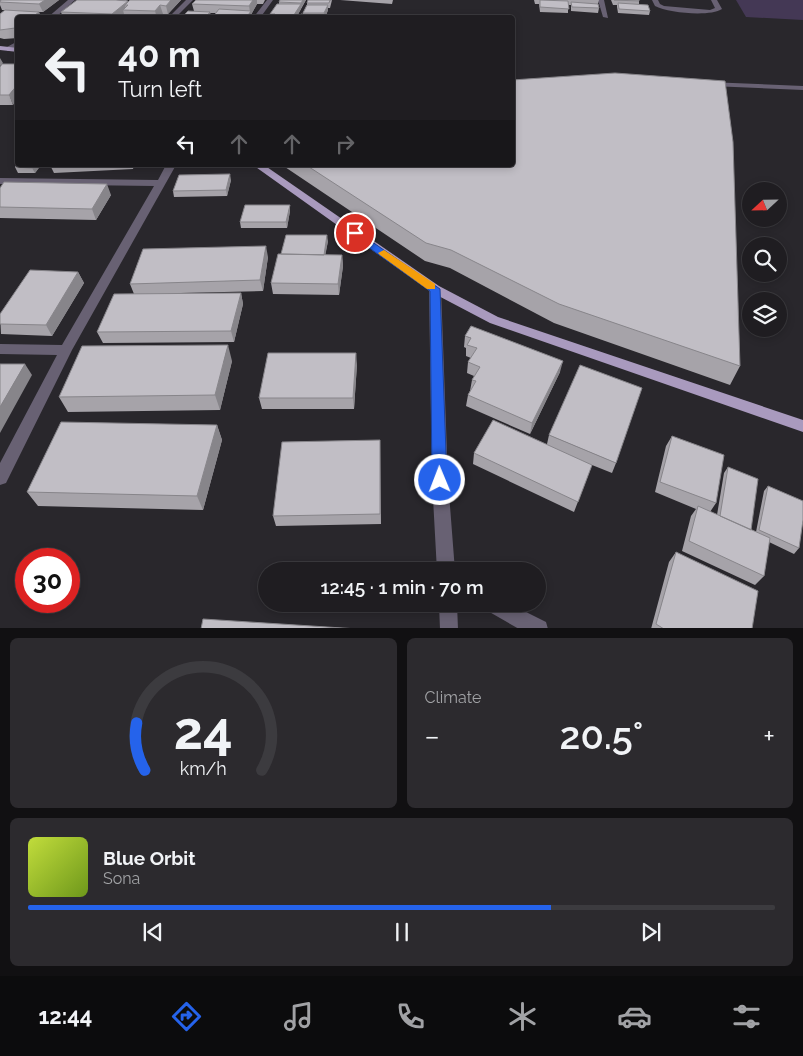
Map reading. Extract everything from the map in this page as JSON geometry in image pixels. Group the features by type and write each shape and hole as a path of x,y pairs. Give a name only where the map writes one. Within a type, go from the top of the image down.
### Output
{"main road":[{"path":"0,48 14,49"},
{"path":"261,167 435,289 494,320 803,426"}],"street":[{"path":"54,15 72,0"},
{"path":"174,15 190,0"},
{"path":"258,15 270,0"},
{"path":"601,0 606,16"},
{"path":"655,0 657,5 663,8 710,12 719,9 714,0"},
{"path":"705,84 803,88"},
{"path":"0,478 66,350 170,167"},
{"path":"0,181 160,183"},
{"path":"435,289 440,480 445,562"},
{"path":"0,349 66,350"},
{"path":"448,612 449,628"},
{"path":"508,612 539,628"}],"shaded area":[{"path":"736,0 803,0 803,20 746,17"}],"building":[{"path":"1,0 45,0 39,4 0,2"},
{"path":"77,0 128,1 112,14 61,12"},
{"path":"130,0 171,0 166,6 160,5 155,11 123,10"},
{"path":"196,0 253,0 249,6 192,4"},
{"path":"280,0 303,0 301,3 279,2"},
{"path":"308,0 330,0 329,3 307,3"},
{"path":"540,0 568,1 569,9 540,7"},
{"path":"571,2 598,4 599,8 572,7"},
{"path":"618,3 648,5 650,11 619,9"},
{"path":"277,4 301,4 294,15 270,14"},
{"path":"307,5 328,5 324,13 303,13"},
{"path":"219,9 251,11 248,15 214,15"},
{"path":"5,10 39,12 35,15 15,15 15,28 0,30 0,14"},
{"path":"188,11 210,12 208,15 184,15"},
{"path":"2,64 15,64 15,88 9,95 0,95 0,67"},
{"path":"615,73 725,81 733,142 740,366 559,304 451,250 426,243 309,167 515,167 515,80"},
{"path":"230,174 226,190 173,191 179,175"},
{"path":"4,182 107,184 92,209 0,207 0,188"},
{"path":"245,205 290,205 286,222 240,222"},
{"path":"286,235 327,235 324,255 281,254"},
{"path":"266,246 260,280 130,284 143,249"},
{"path":"278,254 342,255 338,284 271,283"},
{"path":"30,270 78,272 46,325 0,324 0,314"},
{"path":"241,293 231,331 97,332 114,294"},
{"path":"471,326 563,361 532,423 468,395 476,381 472,380 480,367 468,362 477,348 467,345 471,338 465,336"},
{"path":"228,345 215,395 59,397 82,346"},
{"path":"268,353 356,353 353,398 259,398"},
{"path":"0,364 25,364 0,407"},
{"path":"580,365 642,388 616,463 549,435"},
{"path":"493,420 592,465 578,502 474,453"},
{"path":"61,422 217,425 197,496 27,492"},
{"path":"672,436 724,455 716,503 660,482"},
{"path":"380,440 380,514 273,516 282,442"},
{"path":"728,467 758,479 751,530 720,516"},
{"path":"768,486 803,501 803,520 799,548 759,530"},
{"path":"698,506 770,538 764,576 689,541"},
{"path":"676,552 758,591 752,628 662,628 656,624"},
{"path":"203,619 342,628 201,628"}],"slow traffic":[{"path":"384,253 431,286"}],"route":[{"path":"355,233 435,289 440,480"}]}
